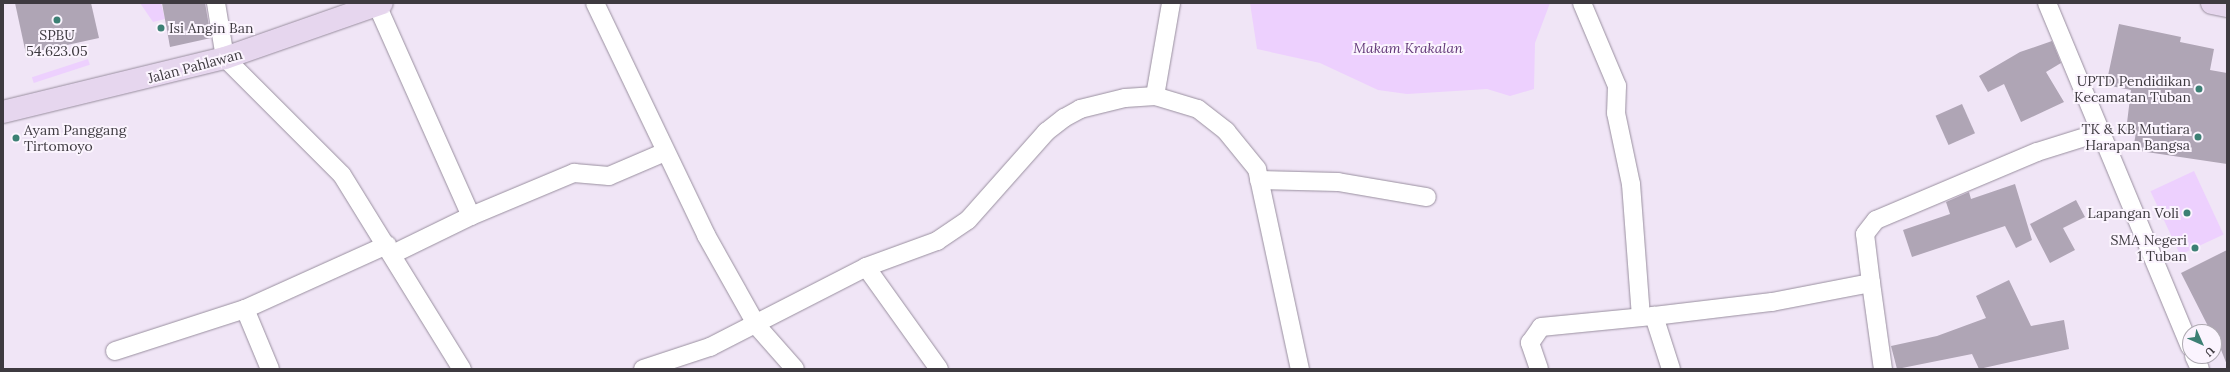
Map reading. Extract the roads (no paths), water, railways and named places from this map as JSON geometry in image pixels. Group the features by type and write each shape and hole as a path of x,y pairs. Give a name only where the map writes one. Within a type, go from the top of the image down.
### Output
{"main road":[{"path":"2212,3 2227,6"},
{"name":"Jalan Pahlawan","path":"3,112 225,58 379,4"}],"street":[{"path":"216,3 225,58 330,160 390,249 462,369"},
{"path":"595,3 665,152 756,326 795,369"},
{"path":"1155,96 1171,3"},
{"path":"1582,3 1617,86 1616,113 1630,184 1648,317 1671,369"},
{"path":"2047,3 2182,327"},
{"path":"379,4 471,216"},
{"path":"643,369 710,347 756,326 866,267 937,241 956,230 1046,132 1064,118 1080,109 1125,98 1155,96 1198,109 1226,131 1250,157 1259,180 1300,369"},
{"path":"1883,369 1865,234 1876,220 2037,152 2101,132"},
{"path":"115,351 245,309 574,173 609,176 665,152"},
{"path":"1259,180 1338,182 1427,197"},
{"path":"866,267 939,369"},
{"path":"1539,369 1530,343 1541,327 1648,317 1772,302 1871,283"},
{"path":"245,309 270,369"}],"place":[{"name":"SPBU 54.623.05","path":"57,20"},
{"name":"Isi Angin Ban","path":"161,28"},
{"name":"UPTD Pendidikan Kecamatan Tuban","path":"2199,89"},
{"name":"TK & KB Mutiara Harapan Bangsa","path":"2198,137"},
{"name":"Ayam Panggang Tirtomoyo","path":"16,138"},
{"name":"Lapangan Voli","path":"2187,213"},
{"name":"SMA Negeri 1 Tuban","path":"2195,248"}],"park label":[{"name":"Makam Krakalan","path":"1408,48"}]}
